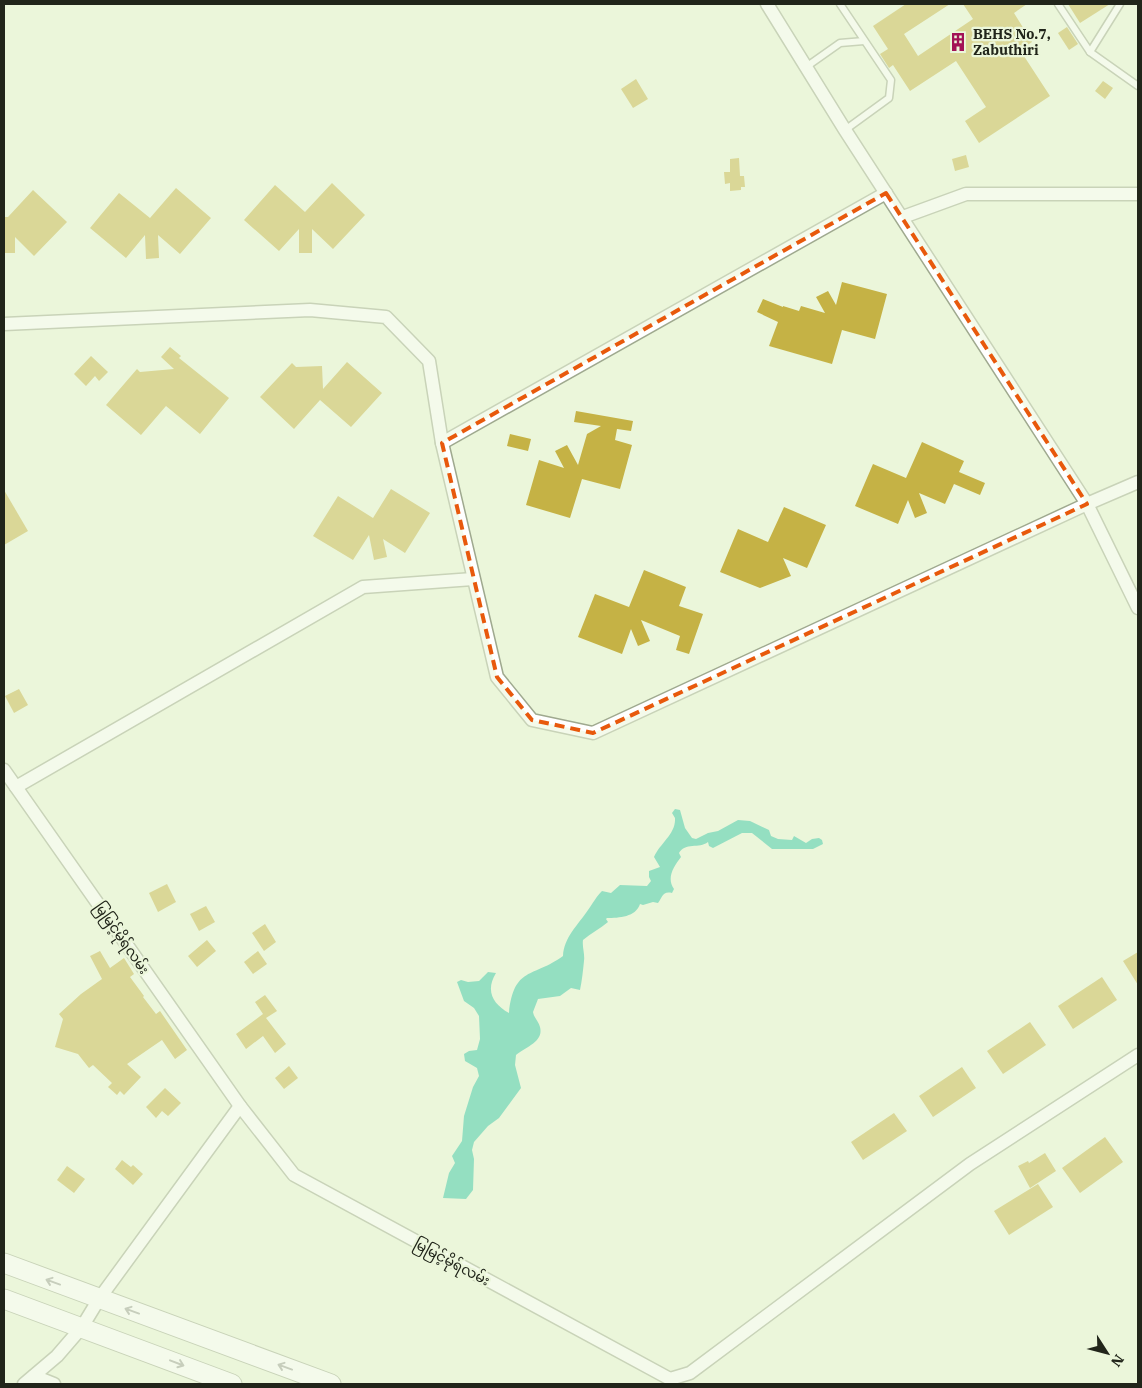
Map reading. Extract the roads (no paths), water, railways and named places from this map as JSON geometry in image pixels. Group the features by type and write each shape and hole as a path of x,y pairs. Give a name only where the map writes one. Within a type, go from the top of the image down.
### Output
{"main road":[{"path":"4,1263 331,1384"},
{"path":"4,1299 232,1384"}],"street":[{"path":"767,4 845,130 904,217 1087,504 1138,608"},
{"path":"442,443 886,193"},
{"path":"904,217 966,194 1138,194"},
{"path":"4,324 310,310 386,317 428,361 442,443 497,677 532,720 593,733 1138,482"},
{"path":"16,787 363,587 473,579"},
{"name":"မြမြင့်မိုရ်လမ်း","path":"4,770 240,1106 294,1175 670,1379 690,1373 970,1164 1138,1055"},
{"path":"29,1380 57,1356 82,1327 99,1298 240,1106"},
{"path":"29,1380 54,1384"}],"lane":[{"path":"840,4 891,80 889,98 845,130"},
{"path":"1058,4 1090,52 1138,86"},
{"path":"1090,52 1120,4"},
{"path":"806,68 840,43 864,41"}],"water":[{"path":"675,809 680,810 685,828 692,838 696,839 708,833 718,831 738,820 750,821 769,830 771,836 778,839 792,840 794,836 806,843 812,839 819,838 823,844 813,849 772,849 752,833 742,833 713,848 709,846 708,842 685,848 679,853 681,857 672,872 671,881 674,889 672,893 664,894 658,903 640,904 635,912 626,916 607,918 608,922 583,940 584,958 580,990 571,988 560,996 538,999 533,1012 540,1027 539,1037 533,1044 516,1055 515,1065 521,1088 499,1118 488,1126 474,1142 472,1150 474,1159 473,1190 466,1199 443,1198 449,1173 455,1163 452,1156 462,1141 464,1116 473,1087 479,1076 477,1068 465,1061 464,1054 477,1050 480,1039 479,1016 474,1008 464,1001 457,982 461,980 468,982 479,981 488,972 496,973 491,986 492,996 509,1013 515,987 520,980 563,956 566,943 572,932 602,891 611,893 620,885 647,886 651,881 649,871 660,867 654,857 673,829 675,818 672,813"}],"place":[{"name":"BEHS No.7, Zabuthiri","path":"958,42"}]}
